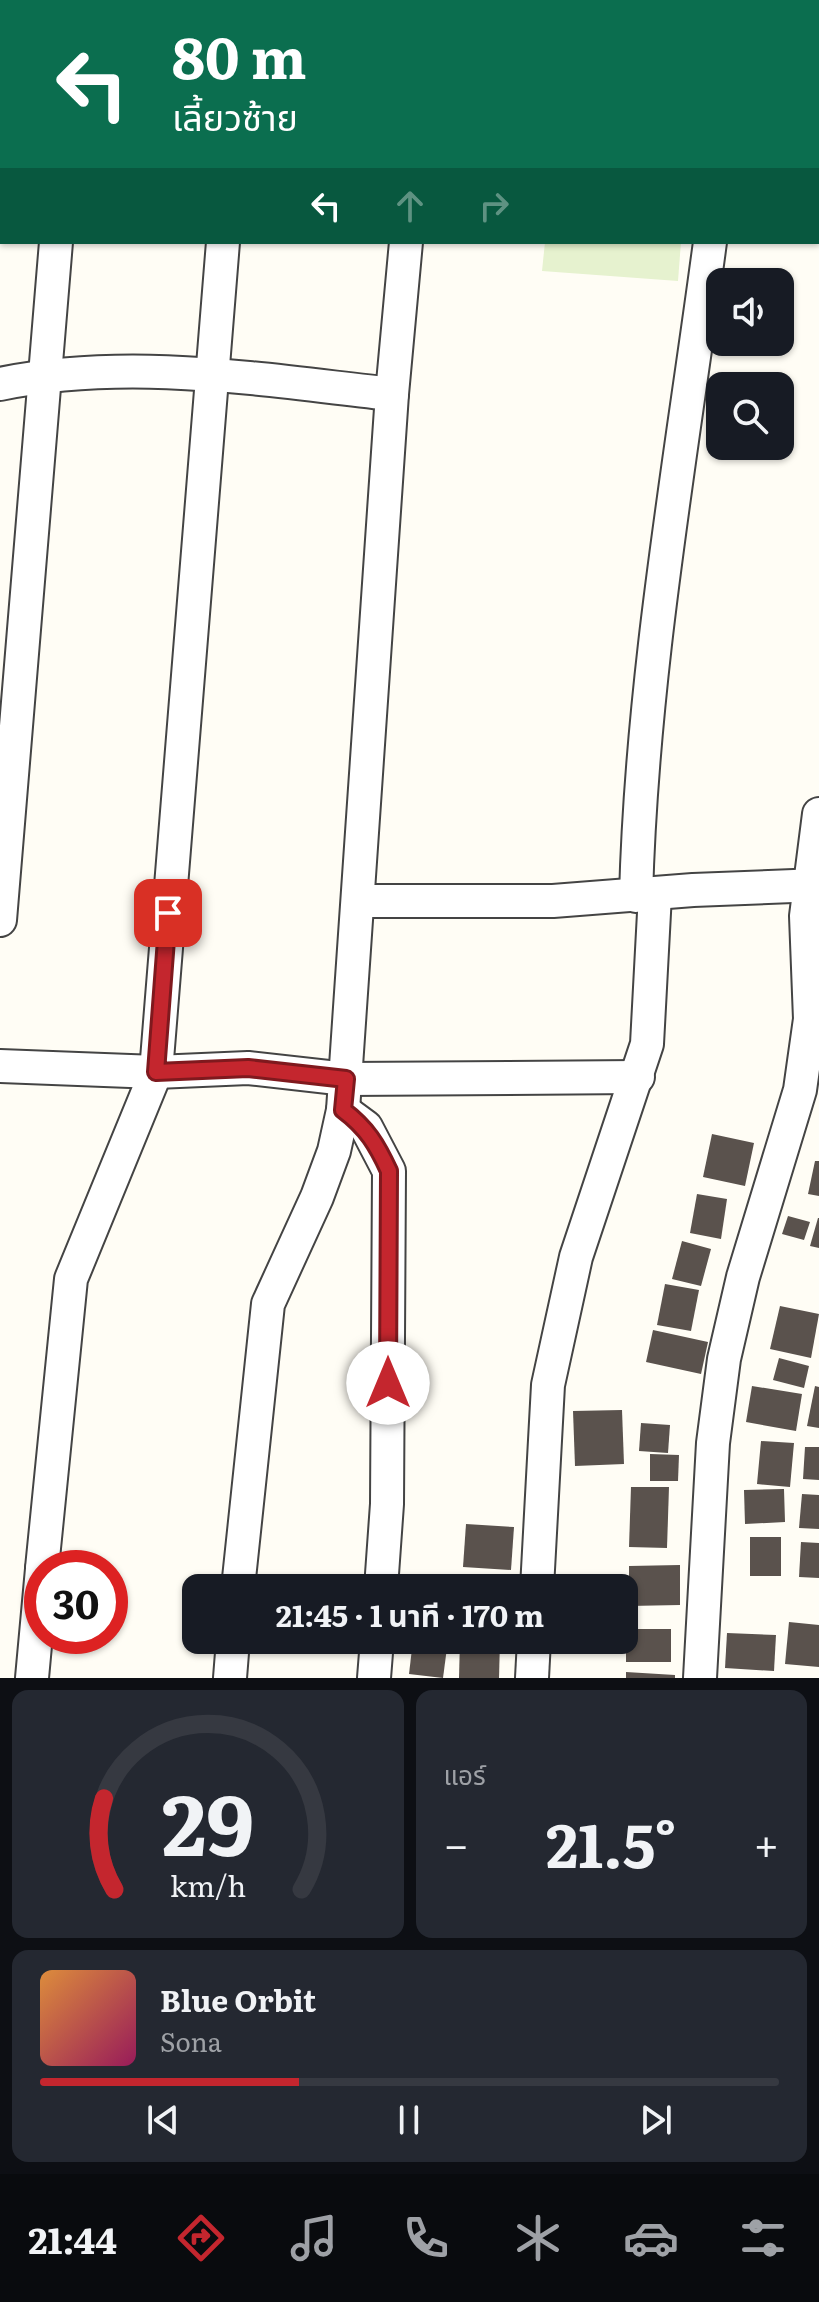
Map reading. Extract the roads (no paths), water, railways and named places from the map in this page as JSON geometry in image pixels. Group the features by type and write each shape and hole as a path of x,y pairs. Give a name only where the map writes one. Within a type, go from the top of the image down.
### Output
{"street":[{"path":"0,920 56,244"},
{"path":"44,1550 71,1279 156,1072 223,244"},
{"path":"239,1574 268,1304 317,1197 334,1151 345,1094 392,394 406,244"},
{"path":"538,1574 548,1385 558,1335 576,1257 647,1044 646,704 710,244"},
{"path":"0,384 43,375 210,374 392,394"},
{"path":"700,1678 713,1443 724,1359 743,1277 800,1090 810,1019 806,916 815,885 819,814"},
{"path":"358,901 553,901 815,885"},
{"path":"0,1066 156,1072 248,1068 345,1094 638,1077"},
{"path":"345,1094 389,1171 387,1504 382,1574"},
{"path":"32,1678 34,1654"},
{"path":"230,1678 232,1654"},
{"path":"374,1678 376,1654"},
{"path":"532,1678 533,1654"}]}
